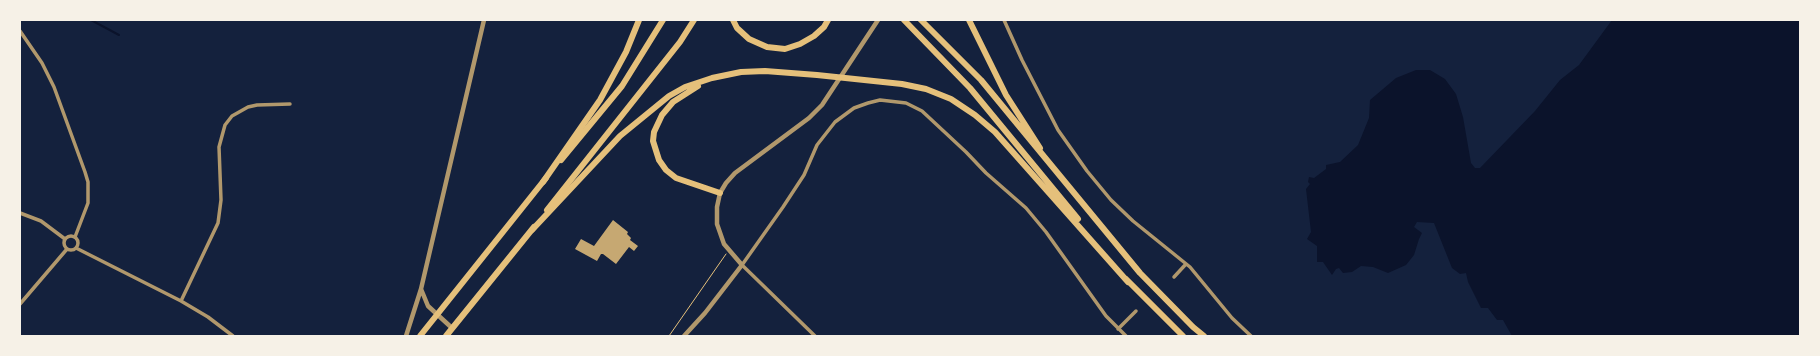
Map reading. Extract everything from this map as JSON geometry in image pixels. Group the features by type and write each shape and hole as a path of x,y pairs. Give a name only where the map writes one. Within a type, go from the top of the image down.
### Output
{"highway":[{"path":"543,182 600,100 626,52 639,20"},
{"path":"420,336 622,86 663,20"},
{"path":"446,336 532,230 680,42 694,20"},
{"path":"733,20 737,28 749,39 767,47 785,49 800,44 814,36 824,27 828,20"},
{"path":"904,20 970,88 1128,282"},
{"path":"922,20 981,80 1056,174 1140,274 1204,336"},
{"path":"969,20 1006,95 1056,174"},
{"path":"532,230 620,136 669,96 686,87 712,78 741,72 765,71 902,84 926,89 951,99 995,132 1128,282 1183,336"},
{"path":"712,78 685,93 673,102 662,115 654,132 653,141 659,160 666,170 676,178 720,193"}],"street":[{"path":"406,336 421,288 483,20"},
{"path":"815,336 728,250 722,239 717,224 717,207 720,193 735,173 809,118 822,105 878,20"},
{"path":"1004,20 1022,60 1058,130 1087,171 1111,200 1127,216 1186,264 1232,318 1251,336"},
{"path":"20,32 36,54 54,87 88,182 88,203 75,237 78,243 76,248"},
{"path":"684,336 705,313 742,265 804,175 817,145 836,122 854,108 880,100 906,103 922,111 986,173 1026,208 1071,265 1092,297 1118,329 1126,336"},
{"path":"181,301 218,223 221,200 219,147 225,125 232,116 257,105 290,104"},
{"path":"20,213 41,221 65,239"},
{"path":"65,239 71,236 75,237"},
{"path":"65,239 64,245 67,249"},
{"path":"67,249 72,250 76,248 181,301 208,317 233,336"},
{"path":"20,304 67,249"},
{"path":"1174,277 1186,264"},
{"path":"421,288 428,306 452,328"},
{"path":"1118,329 1136,311"}],"path":[{"path":"669,336 728,250"}],"water":[{"path":"1612,20 1800,20 1800,336 1512,336 1503,320 1497,320 1488,308 1481,308 1468,282 1466,273 1460,274 1452,268 1434,223 1417,222 1414,227 1422,233 1414,255 1406,265 1388,273 1373,267 1361,266 1352,272 1343,273 1339,268 1336,269 1332,275 1323,262 1317,262 1317,246 1307,239 1311,232 1306,189 1310,184 1308,182 1309,177 1314,178 1326,169 1326,165 1340,162 1358,145 1369,118 1370,100 1396,78 1416,70 1430,70 1445,79 1456,94 1463,117 1471,163 1475,168 1480,168 1535,111 1560,80 1579,65"}],"building":[{"path":"613,220 628,232 627,234 631,238 630,240 638,246 634,251 629,247 616,264 603,254 601,254 597,261 575,249 581,239 594,246"}],"waterway":[{"path":"91,20 119,35"}]}
